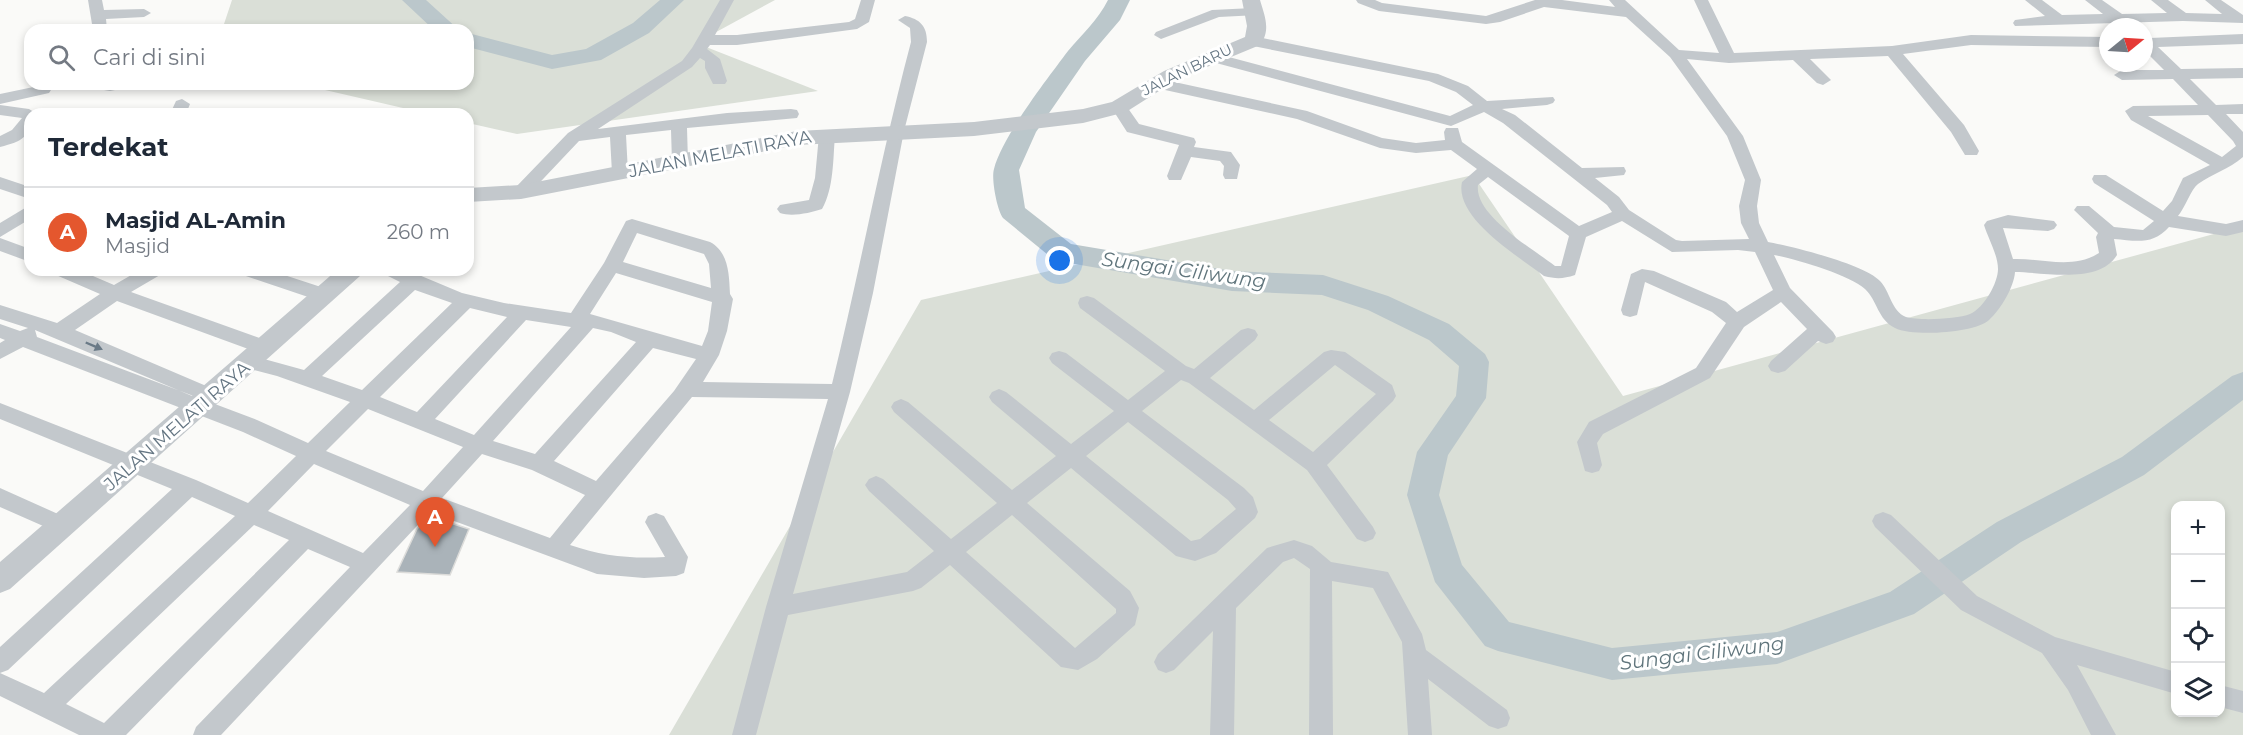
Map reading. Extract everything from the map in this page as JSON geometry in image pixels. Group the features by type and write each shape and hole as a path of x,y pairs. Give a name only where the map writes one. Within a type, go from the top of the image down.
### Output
{"street":[{"path":"521,192 574,137 687,64 701,45 727,0"},
{"path":"701,45 852,26 862,22 868,0"},
{"path":"1364,0 1379,7 1486,21 1543,2 1629,13"},
{"path":"1616,0 1675,54 1735,136 1753,180 1748,206 1750,223 1783,292 1823,333 1778,366"},
{"path":"1701,0 1730,58"},
{"path":"2032,0 2059,19"},
{"path":"2092,0 2117,18"},
{"path":"2158,0 2183,17"},
{"path":"2212,0 2240,19"},
{"path":"1161,35 1217,13 1252,6"},
{"name":"JALAN BARU","path":"974,129 1083,116 1119,107 1156,83 1256,38 1257,25 1252,6"},
{"path":"98,15 144,14"},
{"path":"2153,20 2183,17 2240,19"},
{"path":"2020,23 2059,19 2099,21"},
{"path":"744,735 777,607 840,392 864,293 897,131 919,42 917,26 905,20"},
{"path":"2153,42 2243,39"},
{"path":"1675,54 1730,58 1892,51 1971,40 2099,42"},
{"path":"1252,41 1433,77 1462,89 1484,106 1531,135 1576,174 1613,201 1623,214 1672,246 1738,244 1761,247 1784,251 1867,279 1878,291 1886,310 1900,323 1923,326 1961,324 1983,315 2005,282 2007,267 1993,225 2008,221 2048,225"},
{"path":"701,45 712,59 719,81"},
{"path":"1892,51 1958,129 1971,151"},
{"path":"2007,267 2021,265 2064,269 2096,262 2108,255 2104,237 2109,233 2120,232 2145,236 2154,232 2179,204 2189,182 2223,165 2242,150 2241,139 2153,51"},
{"path":"1797,55 1823,80"},
{"path":"1210,57 1451,121 1484,106 1547,100"},
{"path":"2122,75 2243,73"},
{"path":"1156,83 1301,115 1380,142 1416,148 1454,144"},
{"path":"0,99 36,90"},
{"path":"36,108 46,90"},
{"path":"1119,107 1133,128 1186,140 1185,152 1175,176"},
{"path":"2223,165 2137,116 2133,111 2243,109"},
{"path":"0,110 24,115"},
{"path":"574,137 728,118 791,114"},
{"path":"1451,121 1454,144 1487,171 1578,234"},
{"path":"679,124 680,162"},
{"name":"JALAN MELATI RAYA","path":"474,195 521,192 788,140 826,135 974,129"},
{"path":"618,132 620,173"},
{"path":"786,209 816,205 823,178 826,135"},
{"path":"0,142 23,136"},
{"path":"1185,152 1247,159"},
{"path":"1225,156 1232,165 1231,175"},
{"path":"1487,171 1470,182 1469,197 1475,207 1494,228 1550,271 1561,273 1569,270 1578,234"},
{"path":"1576,174 1618,171"},
{"path":"2100,179 2165,220 2226,230 2243,226"},
{"path":"0,183 24,191"},
{"path":"2084,210 2109,233"},
{"path":"1578,234 1623,214"},
{"path":"0,231 24,215"},
{"path":"205,735 426,502 582,321 632,225 711,251 716,257 724,299 717,336 709,355 688,389 599,492 555,548"},
{"path":"0,244 24,254"},
{"path":"612,265 724,299"},
{"path":"1630,310 1637,279 1642,275 1719,307 1737,322"},
{"path":"76,276 254,353 307,379 476,444 539,464 599,492"},
{"path":"0,352 22,339 50,329 144,276"},
{"path":"267,276 317,293"},
{"name":"JALAN MELATI RAYA","path":"254,353 335,276"},
{"name":"JALAN MELATI RAYA","path":"0,580 126,462 345,276"},
{"path":"402,276 465,302 522,313 616,325 650,339 709,355"},
{"path":"307,379 412,282"},
{"path":"1592,465 1587,442 1596,428 1703,373 1737,322 1748,312 1783,292"},
{"path":"46,707 250,515 364,399 465,302"},
{"path":"1087,303 1314,464 1365,533"},
{"path":"0,312 50,329 250,426 384,486 597,564 644,567 676,566 677,557 656,522"},
{"path":"420,422 522,313"},
{"path":"0,331 199,400"},
{"path":"777,607 913,581 953,552 1127,412 1248,335"},
{"path":"539,464 650,339"},
{"path":"1254,421 1331,357 1338,357 1385,390 1386,396 1314,464"},
{"path":"999,397 1184,549 1195,552 1208,546 1247,512 1245,503 1236,494 1059,358"},
{"path":"688,389 840,392"},
{"path":"876,485 1069,659 1078,659 1089,652 1127,618 1128,608 1122,598 901,406"},
{"path":"0,411 189,486 367,565"},
{"name":"JALAN MELATI RAYA","path":"0,562 50,520 126,462"},
{"path":"0,662 189,486"},
{"path":"0,497 50,520"},
{"path":"1883,520 1969,603 2050,646 2171,682"},
{"path":"109,735 305,538"},
{"path":"1166,662 1275,555 1287,548 1295,548 1320,565 1321,735"},
{"path":"1320,570 1380,579 1414,641 1420,735"},
{"path":"1222,735 1225,604"},
{"path":"2050,646 2076,682 2104,735"},
{"path":"1415,655 1498,718"},
{"path":"0,684 104,735"},
{"path":"2225,697 2243,702"}],"shaded area":[{"path":"232,0 775,0 696,43 818,91 517,134 474,124 474,108 403,108 325,90 474,90 474,24 224,24"},
{"path":"1473,175 1623,396 2243,226 2243,735 669,735 921,300"}],"building":[{"path":"429,516 469,529 450,575 397,572 417,529"}],"waterway":[{"name":"Sungai Ciliwung","path":"413,0 441,24"},
{"name":"Sungai Ciliwung","path":"474,42 552,62 593,55 641,28 673,0"},
{"name":"Sungai Ciliwung","path":"1119,0 1112,15 1077,56 1024,131 1006,170 1012,212 1063,252 1232,281 1323,285 1378,303 1439,332 1474,362 1471,398 1433,452 1423,495 1447,572 1498,635 1612,664 1777,648 1902,603 2009,532 2133,466 2243,384"}],"place":[{"name":"Masjid AL-Amin","path":"435,547"}]}
